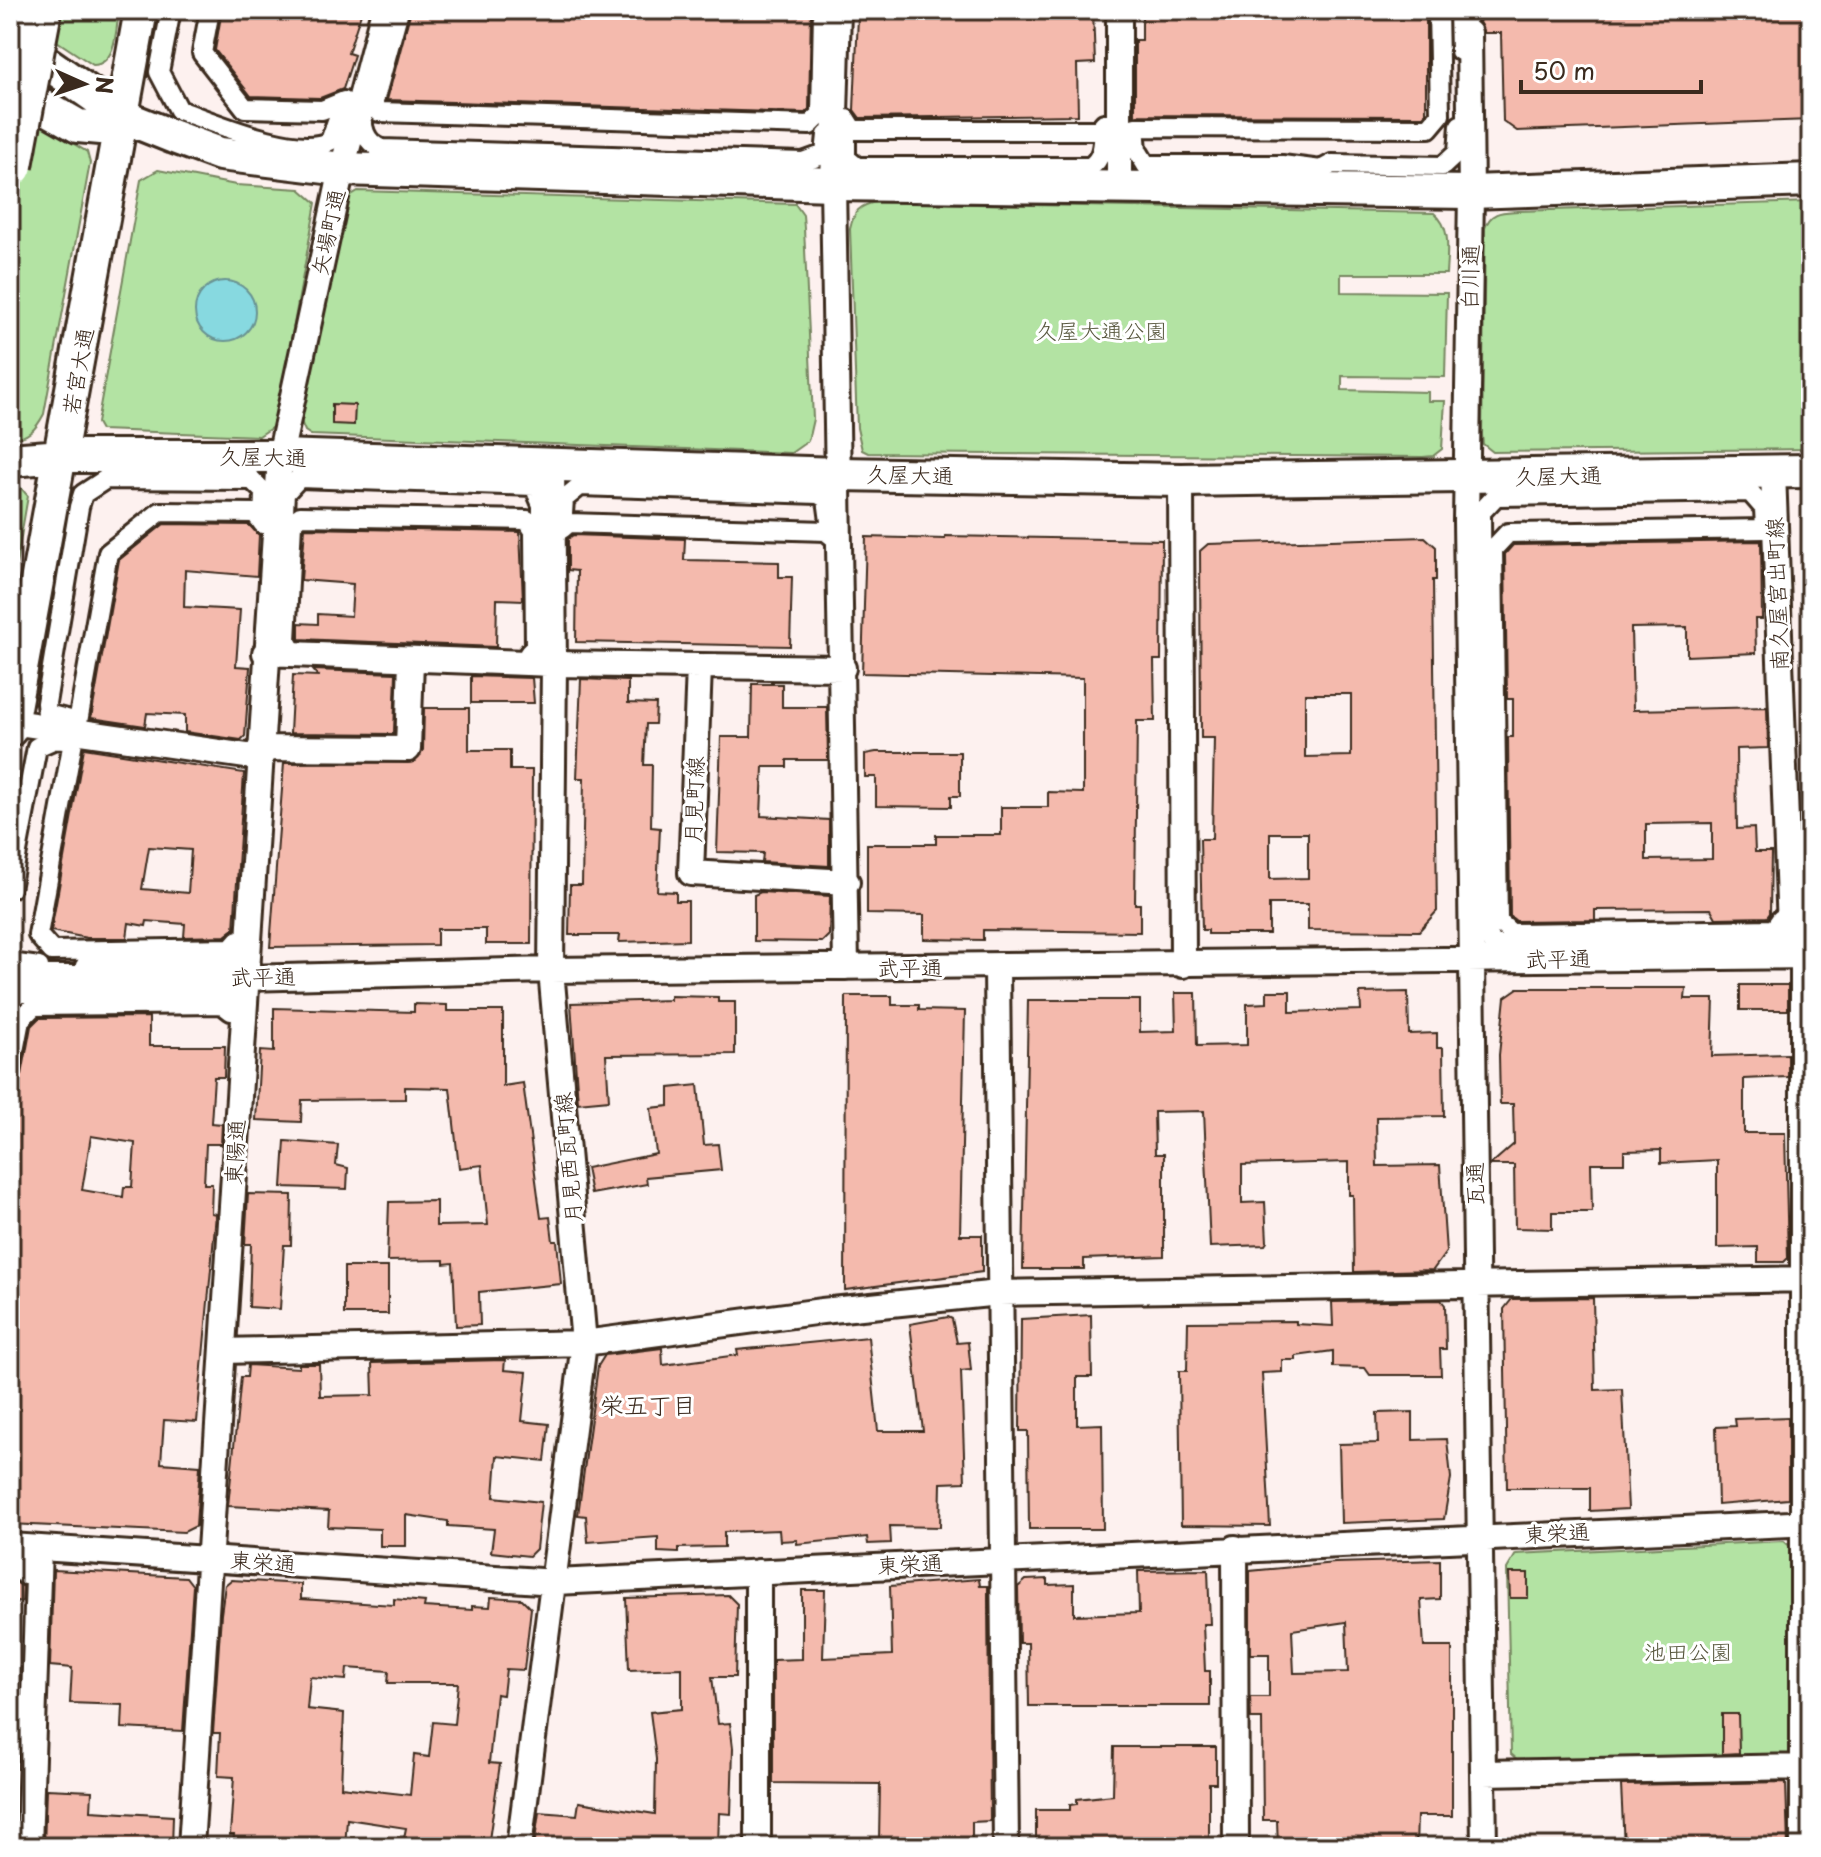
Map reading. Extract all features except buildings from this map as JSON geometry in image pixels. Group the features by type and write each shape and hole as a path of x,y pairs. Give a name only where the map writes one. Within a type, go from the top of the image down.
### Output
{"highway":[{"path":"10,165 39,10"}],"street":[{"name":"若宮大通","path":"11,726 141,10"},
{"path":"171,10 159,72 179,110 259,138 321,146 330,141 344,101 322,110 245,108 202,53 210,10"},
{"name":"矢場町通","path":"280,456 342,169 384,10"},
{"path":"391,10 362,119 368,139 376,148 803,162 823,157 826,150 830,10"},
{"path":"399,10 373,105 379,112 810,125 821,114 823,10"},
{"path":"838,10 833,184 847,882 846,967"},
{"path":"1119,10 1119,188"},
{"path":"1438,10 1440,115 1429,128 1135,127 1139,155 1146,165 1282,165 1321,170 1332,164 1443,166 1451,161 1460,143 1459,10"},
{"name":"白川通","path":"1466,521 1471,192 1469,18"},
{"path":"10,37 124,117 220,154 342,169 833,184 1471,192 1811,180"},
{"path":"10,87 78,126 100,128 124,117"},
{"path":"846,119 853,130 1098,130 1104,123 1101,155 1090,167 852,167 845,154 846,119"},
{"name":"久屋大通","path":"10,460 62,456 280,456 839,474 1181,480 1811,471"},
{"name":"東陽通","path":"191,1847 280,456"},
{"name":"月見西瓦町線","path":"519,1847 584,1343 551,970 552,465"},
{"name":"南久屋宮出町線","path":"1773,472 1802,956 1808,1280 1803,1847"},
{"path":"299,478 528,483 534,486 542,505 544,643 537,652 529,653 535,647 534,531 527,520 300,516 292,524 286,640 290,647 279,643 285,493 299,478"},
{"path":"106,479 252,480 264,492 263,524 255,513 160,512 108,553 78,722 47,714 46,703 78,512 83,494 88,489 106,479"},
{"path":"1181,480 1183,965"},
{"path":"580,486 812,494 822,495 830,507 832,536 826,531 569,523 562,529 562,506 567,494 580,486"},
{"path":"1750,492 1764,508 1765,529 1508,533 1493,549 1498,921 1511,933 1558,933 1774,929 1781,919 1779,935 1766,942 1513,947 1492,943 1485,934 1483,919 1479,533 1481,512 1486,504 1496,496 1750,492"},
{"name":"瓦通","path":"1466,521 1484,1847"},
{"path":"265,653 554,664 843,668"},
{"path":"11,726 260,753 408,749 411,660"},
{"name":"月見町線","path":"699,667 691,873 847,882"},
{"path":"10,889 37,747 55,739 73,741 38,935 52,951 231,948 238,940 237,955 228,963 33,968 10,963"},
{"name":"武平通","path":"10,978 246,978 551,970 997,968 1802,956"},
{"path":"997,968 1006,1847"},
{"path":"10,993 218,991 226,993 231,1002 231,1011 222,1004 34,1006 20,1020 10,1072"},
{"path":"223,1351 584,1343 822,1311 999,1293 1808,1280"},
{"name":"東栄通","path":"10,1546 555,1582 1808,1522"},
{"path":"29,1847 39,1548"},
{"path":"1235,1548 1236,1847"},
{"path":"10,1552 24,1559 25,1575 10,1563"},
{"path":"758,1572 758,1847"},
{"path":"1483,1773 1803,1767"}],"green space":[{"path":"10,10 119,10 111,52 107,59 93,65"},
{"path":"10,105 87,152 90,163 44,414 31,432 10,438"},
{"path":"158,170 236,185 300,189 316,203 277,418 274,426 259,436 101,430 97,423 141,180"},
{"path":"358,191 795,204 803,215 804,228 813,419 808,441 791,453 311,435 305,431 299,417 345,199"},
{"name":"久屋大通公園","path":"877,202 1434,213 1446,233 1446,274 1341,274 1341,292 1447,293 1445,377 1342,376 1342,390 1428,392 1428,401 1445,401 1442,449 1433,456 1423,457 868,453 862,450 857,428 850,229 858,210"},
{"path":"1811,202 1811,449 1493,452 1483,444 1485,228 1494,215 1518,211"},
{"path":"10,486 20,487 28,496 10,600"},
{"name":"池田公園","path":"1784,1541 1795,1551 1794,1750 1786,1757 1519,1761 1511,1754 1507,1569 1516,1554"}],"water":[{"path":"225,281 246,290 255,311 246,332 225,341 204,332 195,311 204,290"}],"district":[{"name":"栄五丁目","path":"648,1406"}]}
